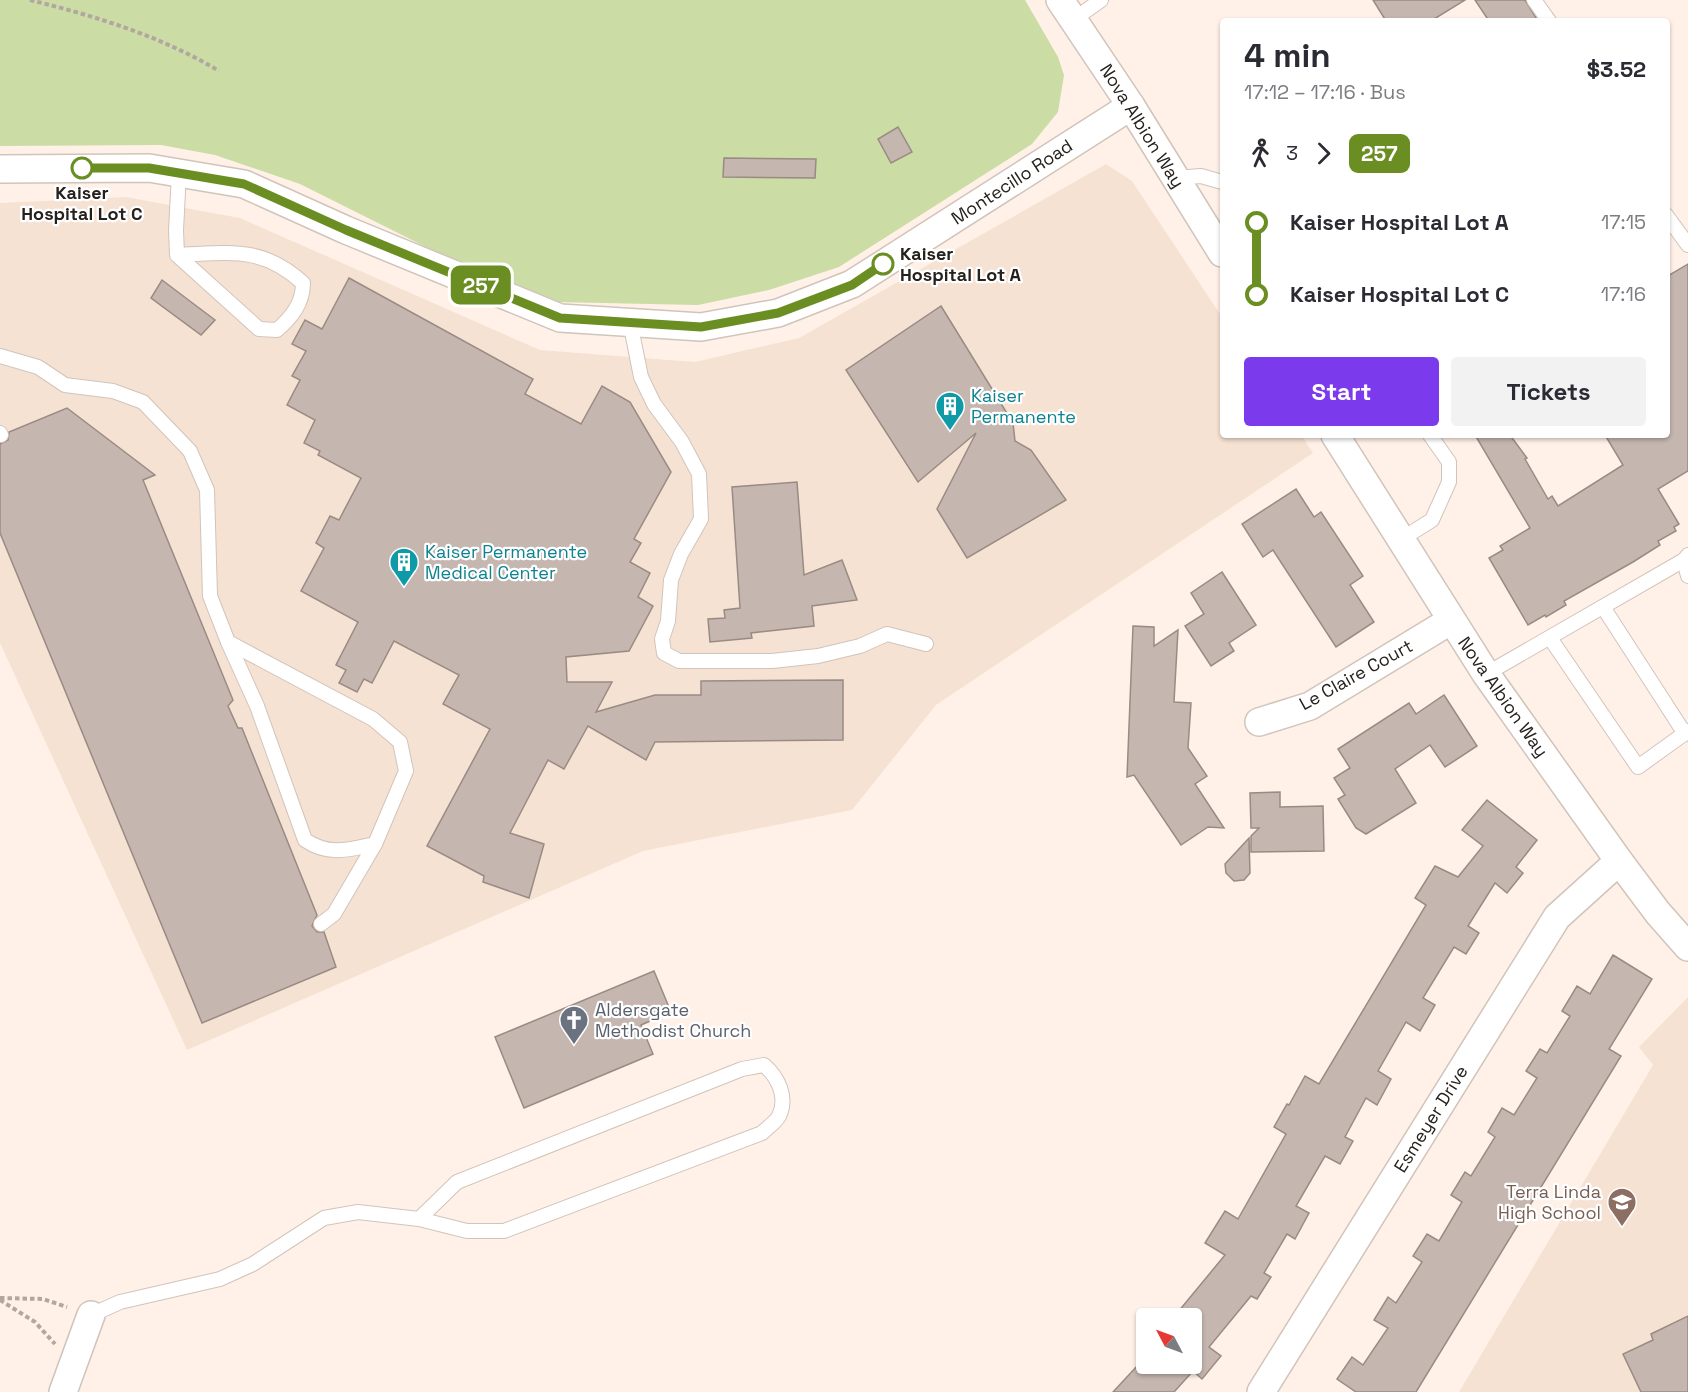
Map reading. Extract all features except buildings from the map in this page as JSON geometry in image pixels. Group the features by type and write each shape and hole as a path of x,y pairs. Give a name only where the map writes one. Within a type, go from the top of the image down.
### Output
{"street":[{"name":"Nova Albion Way","path":"1067,10 1131,106 1220,250"},
{"name":"Montecillo Road","path":"0,169 149,168 244,184 346,230 560,318 701,327 778,313 852,285 1131,106"},
{"name":"Nova Albion Way","path":"1337,438 1450,621 1486,674 1619,861 1658,913 1688,947"},
{"name":"Le Claire Court","path":"1259,722 1310,706 1450,621"},
{"name":"Esmeyer Drive","path":"1261,1392 1557,917 1619,861"},
{"path":"63,1392 91,1315"}],"lane":[{"path":"1067,10 1101,0"},
{"path":"1534,0 1547,18"},
{"path":"177,255 234,253 266,257 287,269 303,283 303,296 290,318 277,330 259,329 177,255 179,173"},
{"path":"1176,178 1201,176 1220,181"},
{"path":"1670,220 1688,245"},
{"path":"630,322 641,377 654,404 682,442 699,474 701,519 681,554 671,580 668,621 662,639 664,653 679,661 772,661 839,651 887,634 926,644"},
{"path":"0,356 38,366 65,385 113,391 143,402 190,451 207,490 210,596 257,706 305,840 320,850 345,850 375,844"},
{"path":"1400,540 1432,520 1449,482 1449,462 1432,438"},
{"path":"1486,674 1686,558 1688,576"},
{"path":"1550,638 1638,767 1686,732 1603,607"},
{"path":"228,642 373,719 400,742 406,771 375,844 334,914 321,924"},
{"path":"91,1315 120,1302 220,1279 253,1264 324,1218 358,1212 419,1219 467,1231 504,1231 762,1133 779,1117 783,1099 777,1077 764,1065 742,1069 468,1177 457,1182 419,1219"}],"path":[{"path":"30,0 83,13 175,47 219,71"},
{"path":"0,1299 43,1299 91,1315"},
{"path":"0,1299 35,1322 52,1343 76,1354"}],"shaded area":[{"path":"1106,164 1132,181 1220,314 1220,438 1303,438 1313,453 936,705 852,810 643,851 187,1050 0,643 0,203 126,197 240,218 540,350 695,362 799,338"},
{"name":"Terra Linda High School","path":"1688,997 1688,1392 1459,1392 1653,1065 1639,1047"}],"green space":[{"path":"0,0 1025,0 1058,57 1064,75 1058,112 1032,144 839,267 769,290 698,305 555,302 476,272 300,184 215,155 161,145 0,146"}],"bus line":[{"name":"257","path":"82,168 149,168 244,184 346,230 560,318 701,327 778,313 852,285 883,264"}],"place":[{"name":"Kaiser Hospital Lot C","path":"82,168"},
{"name":"Kaiser Hospital Lot A","path":"883,264"},
{"name":"Kaiser Permanente","path":"950,432"},
{"name":"Kaiser Permanente Medical Center","path":"404,588"},
{"name":"Aldersgate Methodist Church","path":"574,1046"},
{"name":"Terra Linda High School","path":"1622,1228"}]}
